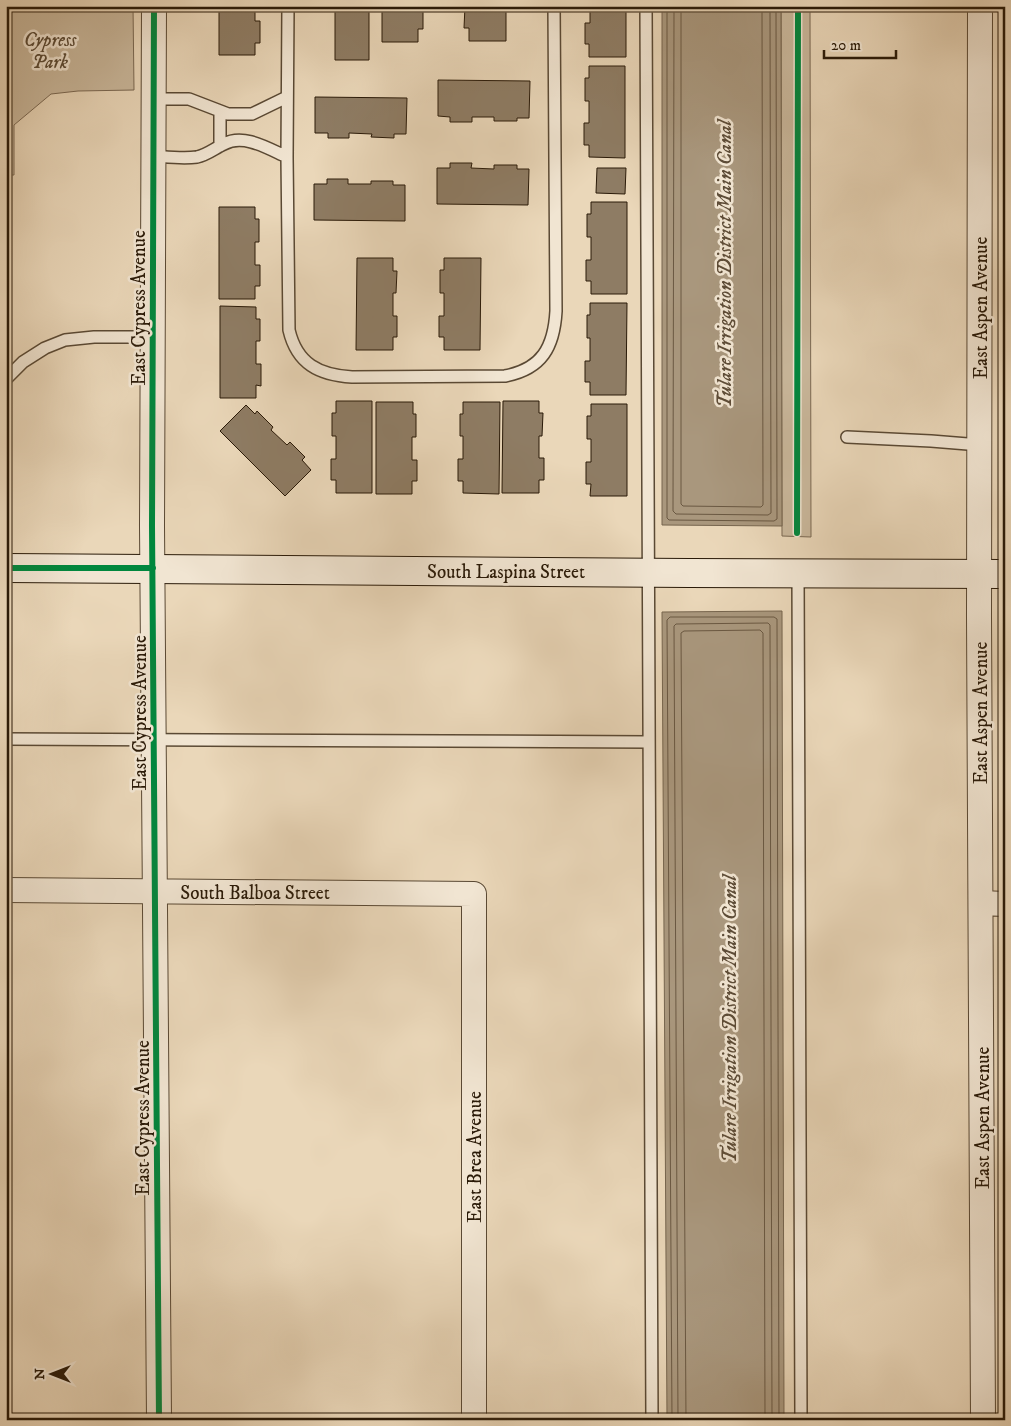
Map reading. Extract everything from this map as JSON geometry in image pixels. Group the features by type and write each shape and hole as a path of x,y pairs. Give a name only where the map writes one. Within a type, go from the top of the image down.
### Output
{"street":[{"name":"East Cypress Avenue","path":"154,6 153,568 159,1420"},
{"name":"East Aspen Avenue","path":"980,6 980,445 992,574 981,903 983,1420"},
{"name":"South Laspina Street","path":"6,568 992,574"},
{"name":"South Balboa Street","path":"6,890 474,894"},
{"name":"East Brea Avenue","path":"474,894 474,1420"},
{"path":"981,903 1005,904"}],"lane":[{"path":"288,6 289,324 292,342 302,359 329,374 346,376 505,376 527,369 545,355 555,329 554,6"},
{"path":"646,6 650,572 652,1420"},
{"path":"155,99 189,99 201,102 228,114 252,114 287,97"},
{"path":"220,111 220,146"},
{"path":"154,156 198,157 231,141 252,142 287,157"},
{"path":"6,379 23,362 45,348 65,340 94,337 153,337"},
{"path":"848,437 980,445"},
{"path":"798,573 802,1420"},
{"path":"6,739 649,742"}],"green space":[{"name":"Cypress Park","path":"6,6 133,6 134,90 78,91 51,94 14,125 14,175 6,175"},
{"path":"781,6 810,6 811,537 782,536"}],"water":[{"name":"Tulare Irrigation District Main Canal","path":"662,6 781,6 782,526 662,525"},
{"name":"Tulare Irrigation District Main Canal","path":"782,611 784,1420 667,1420 662,612"}],"building":[{"path":"219,6 255,6 255,21 260,21 260,43 255,43 255,55 219,55"},
{"path":"382,6 423,7 423,29 418,29 418,42 382,42"},
{"path":"465,6 506,6 506,41 469,41 469,28 464,28"},
{"path":"590,6 626,6 626,57 589,57 589,44 585,44 585,23 590,23"},
{"path":"335,8 369,9 369,60 335,60"},
{"path":"589,66 625,66 625,158 589,157 589,145 584,145 584,123 589,123 589,101 585,101 585,78 589,78"},
{"path":"438,80 530,81 529,118 517,118 517,121 494,121 494,117 472,117 472,122 450,122 450,117 438,116"},
{"path":"315,97 407,98 406,134 394,134 394,138 371,137 372,134 349,133 349,138 328,138 328,133 315,133"},
{"path":"450,163 472,163 471,168 494,169 494,165 517,165 517,169 529,169 528,205 437,204 437,168 450,168"},
{"path":"597,168 626,168 625,194 596,193"},
{"path":"327,179 348,179 348,184 371,184 371,181 393,181 393,185 405,185 405,221 314,220 314,184 327,184"},
{"path":"591,202 627,202 627,294 591,294 591,281 586,281 586,260 591,260 591,237 587,237 587,214 591,214"},
{"path":"219,207 255,207 255,219 259,219 259,242 255,242 255,265 260,265 260,286 255,286 255,299 219,299"},
{"path":"357,258 393,258 393,271 397,271 396,293 393,293 393,316 397,316 397,337 393,337 393,350 356,350"},
{"path":"444,258 481,258 480,350 444,350 444,337 439,337 439,316 444,316 444,293 440,293 440,270 444,270"},
{"path":"590,303 627,303 626,395 590,395 590,382 585,382 585,361 590,361 587,315 590,315"},
{"path":"220,306 256,307 256,319 260,319 260,341 256,341 256,364 261,364 261,386 256,385 256,398 220,398"},
{"path":"336,401 372,401 372,493 336,493 336,480 331,480 331,459 336,459 336,436 332,436 332,413 336,413"},
{"path":"503,401 539,401 539,413 543,413 542,436 539,436 539,458 544,458 544,480 539,480 539,493 502,493"},
{"path":"376,402 413,402 413,414 416,414 416,437 412,437 412,460 417,460 417,481 412,481 412,494 376,494"},
{"path":"463,402 500,402 499,494 463,493 463,481 458,481 458,459 463,459 463,436 460,436 460,414 463,414"},
{"path":"591,404 627,404 627,496 590,496 591,484 586,484 586,462 591,462 591,439 587,439 587,416 591,416"},
{"path":"246,405 255,414 257,411 273,427 271,430 287,445 290,442 305,457 302,460 311,470 285,496 220,431"}],"cycle path":[{"path":"154,6 152,526 159,1420"},
{"path":"797,533 798,6"},
{"path":"6,568 153,568"}]}
